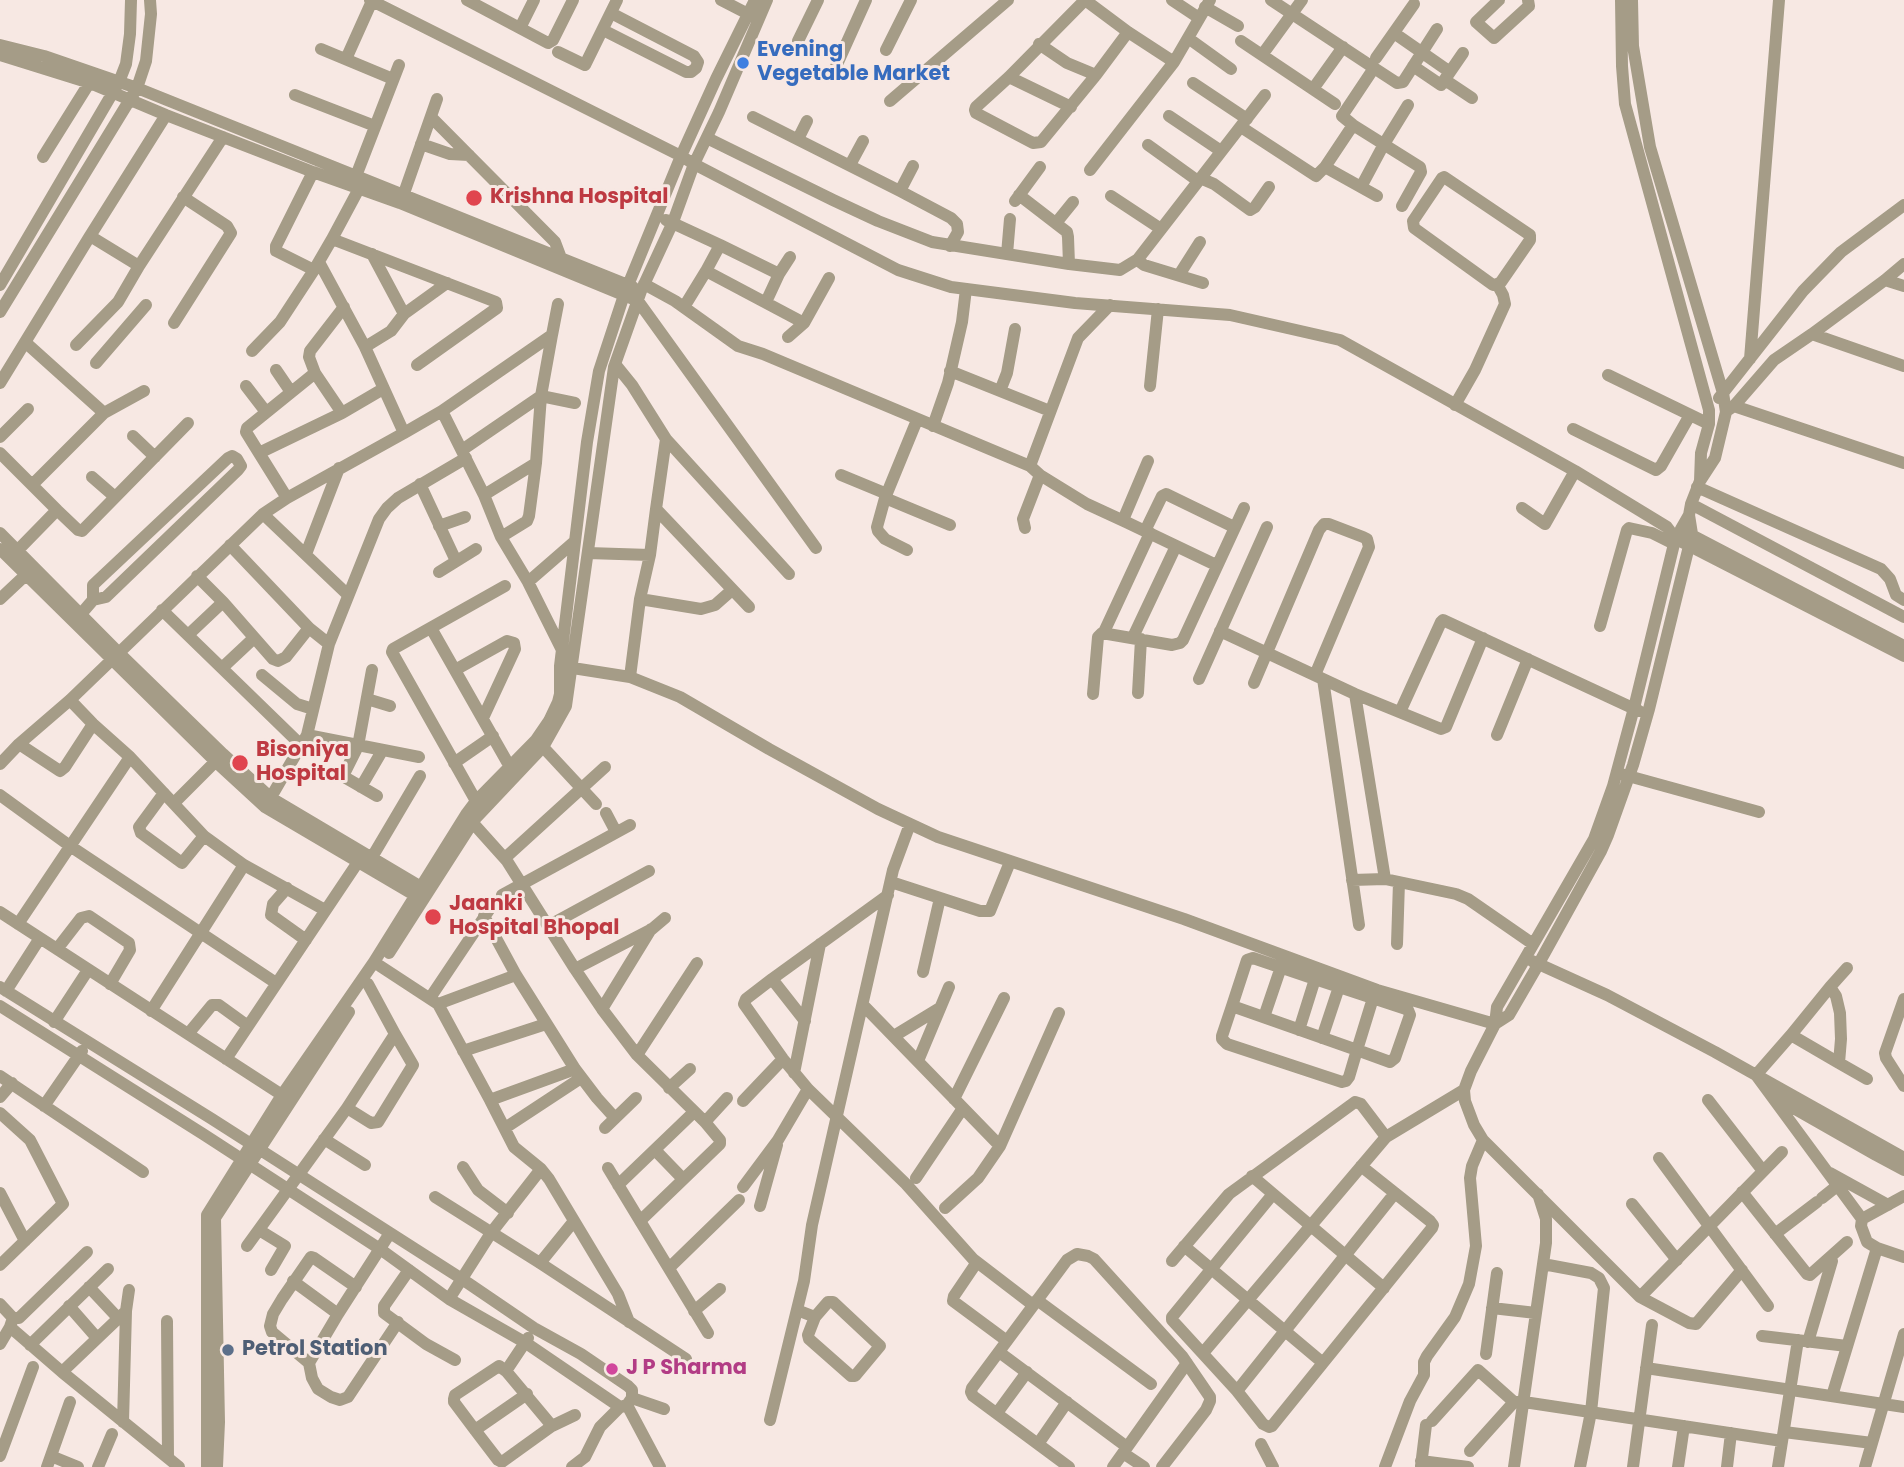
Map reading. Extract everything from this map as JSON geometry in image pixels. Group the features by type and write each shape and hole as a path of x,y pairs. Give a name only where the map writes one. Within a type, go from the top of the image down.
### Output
{"street":[{"path":"0,285 116,87 126,64 131,0"},
{"path":"0,312 134,94 146,61 150,0"},
{"path":"346,60 371,0 681,156 898,270 951,287 1075,303 1230,315 1340,340 1457,400 1674,536 1815,606 1904,646"},
{"path":"467,0 546,43 550,43 573,0"},
{"path":"520,29 534,0"},
{"path":"558,52 586,65 617,0"},
{"path":"721,0 756,6"},
{"path":"798,41 818,0"},
{"path":"834,71 866,0"},
{"path":"890,101 1008,0"},
{"path":"1128,32 1046,138 1037,144 976,113 976,107 1085,0 1174,61"},
{"path":"1172,0 1205,8 1238,26"},
{"path":"1271,0 1342,47 1375,63 1401,83 1437,29"},
{"path":"1262,55 1302,0"},
{"path":"1499,0 1476,22 1494,38 1529,6 1528,0"},
{"path":"1621,0 1625,104 1709,418"},
{"path":"1632,0 1633,46 1650,147 1730,409 1715,458 1698,484"},
{"path":"1751,359 1779,0"},
{"path":"886,50 906,2"},
{"path":"1402,206 1422,169 1353,125 1343,118 1342,114 1414,4"},
{"path":"562,651 587,442 599,371 626,290 681,156 716,79 756,6"},
{"path":"218,1467 206,1216 380,966 476,801 536,740 549,721 560,694 588,554 615,364 641,292 707,138 756,6"},
{"path":"1090,170 1174,61 1205,8"},
{"path":"603,30 686,72 696,68 698,62 694,56 611,13"},
{"path":"1394,33 1422,53 1472,98"},
{"path":"1188,38 1231,68"},
{"path":"1241,41 1335,104"},
{"path":"1039,44 1067,63 1096,75"},
{"path":"0,45 44,56 92,78 561,258 626,290"},
{"path":"1313,89 1342,47"},
{"path":"321,49 393,79"},
{"path":"1413,66 1440,85 1463,53"},
{"path":"0,55 92,78"},
{"path":"252,352 280,322 332,239 360,182 375,126 399,65"},
{"path":"696,68 716,79"},
{"path":"1009,77 1071,107"},
{"path":"43,157 92,78"},
{"path":"1193,83 1314,175 1318,175 1325,167 1353,125"},
{"path":"134,94 166,115 313,172 360,182"},
{"path":"295,95 375,126"},
{"path":"707,138 878,221 932,242 1120,270 1138,259 1265,95"},
{"path":"402,198 437,99"},
{"path":"1361,187 1408,105"},
{"path":"0,383 166,115"},
{"path":"1169,116 1221,151"},
{"path":"431,117 555,242 561,258"},
{"path":"753,117 954,221 958,232 950,246"},
{"path":"798,139 807,121"},
{"path":"146,305 100,359 80,342 118,302 223,137"},
{"path":"849,165 863,141"},
{"path":"421,144 450,154 469,155"},
{"path":"1147,145 1199,179 1214,184 1250,210 1269,187"},
{"path":"900,191 913,166"},
{"path":"1040,167 1017,198 1068,234 1069,264"},
{"path":"1325,167 1377,196"},
{"path":"313,172 276,248 277,252 316,266 344,307 404,433"},
{"path":"1442,178 1530,235 1530,240 1497,284 1493,285 1414,228 1413,221 1442,178"},
{"path":"1111,196 1161,229"},
{"path":"174,323 231,230 183,197"},
{"path":"402,198 626,290 641,292 684,307 738,346 763,354 1030,466 1087,505 1216,565"},
{"path":"1056,223 1073,202"},
{"path":"1373,998 1357,1051 1344,1082 1227,1044 1222,1039 1248,959 1253,958 1315,979 1377,990 1495,1024 1509,1015 1604,845 1623,774 1634,708 1674,536 1690,510 1698,484 1701,453 1709,418 1723,393 1803,291 1841,252 1904,205"},
{"path":"656,216 779,274"},
{"path":"1007,254 1010,219"},
{"path":"90,236 139,266"},
{"path":"332,239 496,302 497,308 416,365"},
{"path":"1179,275 1200,242"},
{"path":"684,307 720,245"},
{"path":"372,254 404,314"},
{"path":"766,302 790,257"},
{"path":"1138,259 1144,265 1203,283"},
{"path":"1608,375 1690,415 1709,418 1730,409 1774,360 1904,264"},
{"path":"706,271 804,323"},
{"path":"788,337 804,323 829,278"},
{"path":"1885,280 1904,286"},
{"path":"365,347 391,331 404,314 447,283"},
{"path":"1457,400 1475,370 1504,304 1497,284"},
{"path":"933,426 950,371 962,321 966,289"},
{"path":"641,292 816,548"},
{"path":"118,302 135,318"},
{"path":"501,537 527,521 529,516 541,396 558,304"},
{"path":"1030,466 1078,338 1110,305"},
{"path":"342,413 309,357 310,351 344,307"},
{"path":"1150,386 1157,309"},
{"path":"1000,391 1007,373 1015,329"},
{"path":"1812,334 1904,366"},
{"path":"0,764 263,514 442,411 552,335"},
{"path":"25,342 104,413"},
{"path":"615,364 632,385 666,439 789,574"},
{"path":"276,370 291,392"},
{"path":"950,371 1050,411"},
{"path":"287,498 246,430 316,373"},
{"path":"246,386 266,412"},
{"path":"260,453 383,390"},
{"path":"32,485 104,413 144,391"},
{"path":"268,802 304,740 329,644 371,536 383,513 394,501 464,454 541,396 575,403"},
{"path":"0,437 28,409"},
{"path":"1730,409 1904,463"},
{"path":"256,1147 282,1095 472,822 543,747 566,706 566,667 562,651 528,582 501,537 484,495 442,411"},
{"path":"1573,429 1656,470 1661,466 1690,415"},
{"path":"907,550 885,539 878,531 877,522 917,420"},
{"path":"0,453 80,531 188,423"},
{"path":"133,436 155,457"},
{"path":"630,677 666,439"},
{"path":"81,614 93,600 106,597 192,516 238,470 241,466 237,459 232,456 228,458 93,585 93,600"},
{"path":"1123,520 1148,460"},
{"path":"484,495 536,463"},
{"path":"306,554 340,468"},
{"path":"1522,508 1545,524 1574,471"},
{"path":"841,475 950,525"},
{"path":"1025,528 1023,519 1041,475"},
{"path":"92,477 115,497"},
{"path":"420,484 456,561"},
{"path":"1698,484 1881,569 1896,595 1904,600"},
{"path":"1104,632 1165,494 1234,527"},
{"path":"180,502 192,516"},
{"path":"1093,694 1099,634 1104,632 1172,645 1180,643 1244,508"},
{"path":"656,509 748,607"},
{"path":"17,551 57,510"},
{"path":"1690,510 1904,617"},
{"path":"263,514 348,595"},
{"path":"439,526 465,517"},
{"path":"1254,683 1321,526 1329,524 1367,539 1369,547 1319,677 1359,925"},
{"path":"1199,679 1267,527"},
{"path":"1600,626 1625,533 1629,528 1674,536"},
{"path":"0,533 17,551 30,571 114,656 268,802 365,863 423,894"},
{"path":"1674,536 1648,715 1594,839 1497,1007 1495,1024 1464,1090 1468,1112 1483,1140 1640,1297 1689,1323 1696,1324 1742,1270"},
{"path":"528,582 575,542"},
{"path":"230,545 309,628 329,644"},
{"path":"1138,693 1137,638 1176,546"},
{"path":"0,549 81,614 114,656"},
{"path":"439,572 476,549"},
{"path":"588,554 650,555"},
{"path":"0,599 30,571"},
{"path":"197,576 273,659 278,661 286,657 309,628"},
{"path":"476,801 388,658 393,649 505,586"},
{"path":"640,599 701,608 715,605 732,590"},
{"path":"188,635 223,602"},
{"path":"1815,606 1904,656"},
{"path":"162,610 222,668 304,740 419,757"},
{"path":"1400,712 1441,622 1446,621 1648,715"},
{"path":"431,628 510,767"},
{"path":"1220,631 1355,694 1441,729 1446,727 1483,638"},
{"path":"222,668 254,638"},
{"path":"455,670 507,641 515,646 483,718"},
{"path":"1497,735 1528,659"},
{"path":"566,667 630,677 680,697 853,796 938,837 1184,919 1373,998 1406,1009 1410,1015 1393,1061 1390,1062 1232,1006"},
{"path":"372,670 358,746 344,774 346,778 377,796"},
{"path":"262,675 297,704 313,709"},
{"path":"1355,694 1385,879"},
{"path":"367,699 390,706"},
{"path":"70,700 130,757 204,836 244,865 325,911"},
{"path":"19,744 60,771 93,724"},
{"path":"454,763 493,736"},
{"path":"543,747 596,804"},
{"path":"361,787 382,751"},
{"path":"18,924 130,757"},
{"path":"174,803 219,758"},
{"path":"505,858 605,767"},
{"path":"1623,774 1759,812"},
{"path":"226,1059 325,911 365,863 420,776"},
{"path":"164,793 139,827 141,833 183,863 204,836"},
{"path":"0,796 276,984"},
{"path":"606,813 617,832"},
{"path":"472,822 505,858 575,969 637,1055 705,1122 721,1142 640,1221"},
{"path":"769,1420 804,1280 812,1225 893,870 910,824"},
{"path":"434,1001 484,916 498,900 630,825"},
{"path":"889,888 940,898 980,911 990,911 1010,862"},
{"path":"151,1011 244,865"},
{"path":"548,926 649,871"},
{"path":"1352,880 1385,879 1456,894 1468,899 1533,944"},
{"path":"1397,944 1399,882"},
{"path":"287,888 274,904 271,915 306,940"},
{"path":"889,888 746,999 744,1004 808,1089 906,1184 977,1262 1151,1384"},
{"path":"923,972 940,898"},
{"path":"0,912 282,1095"},
{"path":"57,949 81,918 89,916 129,943 130,950 110,984"},
{"path":"484,916 516,975 578,1074 615,1118"},
{"path":"575,969 652,929 665,918"},
{"path":"602,1009 652,929"},
{"path":"40,938 3,989 256,1147 534,1328 582,1354 628,1386 632,1390 626,1403 600,1427 585,1457 572,1467"},
{"path":"794,1073 820,944"},
{"path":"1526,958 1607,995 1756,1075 1878,1150 1904,1170"},
{"path":"637,1055 697,963"},
{"path":"380,966 434,1001 491,1100 514,1147 549,1179 618,1294 629,1322"},
{"path":"1264,1017 1280,967"},
{"path":"1756,1075 1847,968"},
{"path":"54,1022 88,970"},
{"path":"434,1001 516,975"},
{"path":"772,979 805,1021"},
{"path":"1299,1030 1315,979"},
{"path":"1322,1038 1333,981"},
{"path":"347,1108 376,1124 413,1065 368,984"},
{"path":"918,1061 949,987"},
{"path":"1830,987 1836,996 1840,1013 1839,1063"},
{"path":"916,1178 959,1103 1004,998"},
{"path":"1904,999 1885,1053 1904,1086"},
{"path":"188,1034 212,1005 219,1005 248,1026"},
{"path":"863,1005 1000,1146"},
{"path":"0,1006 380,1249 449,1299 626,1403 664,1409"},
{"path":"894,1036 940,1007"},
{"path":"945,1208 978,1178 1000,1146 1059,1013"},
{"path":"463,1051 546,1024"},
{"path":"247,1246 347,1108 395,1034"},
{"path":"1791,1035 1867,1079"},
{"path":"44,1105 88,1042"},
{"path":"743,1101 783,1059"},
{"path":"669,1088 690,1069"},
{"path":"491,1100 578,1074"},
{"path":"505,1128 578,1074"},
{"path":"1756,1075 1862,1219 1861,1226 1867,1242 1904,1257"},
{"path":"0,1076 143,1172"},
{"path":"0,1097 12,1083"},
{"path":"743,1186 778,1140 808,1089"},
{"path":"1203,1353 1386,1137 1464,1090"},
{"path":"1772,1095 1878,1150 1904,1158"},
{"path":"605,1128 636,1098"},
{"path":"705,1122 727,1098"},
{"path":"1708,1100 1763,1171"},
{"path":"1172,1261 1221,1202 1252,1176 1355,1102 1361,1104 1386,1137"},
{"path":"618,1185 694,1112"},
{"path":"0,1113 30,1140 63,1204 0,1265"},
{"path":"1640,1297 1799,1135"},
{"path":"324,1139 365,1165"},
{"path":"760,1206 778,1140"},
{"path":"1385,1467 1410,1401 1424,1375 1424,1362 1455,1317 1469,1284 1476,1246 1469,1178 1483,1140"},
{"path":"654,1150 683,1179"},
{"path":"1660,1158 1768,1306"},
{"path":"1273,1194 1172,1317 1263,1424 1269,1427 1433,1225 1361,1166"},
{"path":"463,1167 478,1190 508,1213"},
{"path":"608,1168 708,1333"},
{"path":"449,1299 491,1233 541,1170"},
{"path":"1827,1171 1888,1205"},
{"path":"1252,1176 1384,1288"},
{"path":"1775,1234 1837,1186"},
{"path":"1742,1192 1807,1274 1810,1275 1847,1242"},
{"path":"0,1193 25,1241"},
{"path":"1237,1391 1395,1193"},
{"path":"1514,1467 1519,1402 1536,1313 1547,1230 1537,1193"},
{"path":"1862,1219 1904,1196"},
{"path":"435,1197 686,1359"},
{"path":"669,1268 739,1200"},
{"path":"1632,1204 1676,1260"},
{"path":"540,1263 574,1221"},
{"path":"259,1230 285,1246 271,1270"},
{"path":"309,1363 390,1233"},
{"path":"1184,1246 1323,1363"},
{"path":"1832,1396 1877,1248"},
{"path":"0,1344 11,1322 19,1318 87,1252"},
{"path":"1069,1467 971,1392 1067,1260 1077,1254 1088,1255 1094,1259 1187,1363 1208,1392 1210,1401 1162,1467"},
{"path":"356,1286 311,1257 272,1314 270,1326 275,1336 309,1363 318,1389 340,1400 348,1397 398,1322"},
{"path":"1778,1467 1790,1390 1803,1341 1832,1261"},
{"path":"977,1262 954,1296 954,1301 1027,1372 1144,1467"},
{"path":"1543,1264 1591,1273 1599,1278 1604,1288 1591,1412 1580,1467"},
{"path":"30,1345 108,1269"},
{"path":"409,1270 384,1306 384,1313 426,1344 455,1360"},
{"path":"1486,1353 1497,1273"},
{"path":"293,1281 338,1314"},
{"path":"89,1287 122,1315"},
{"path":"694,1311 720,1289"},
{"path":"123,1422 122,1315 129,1290"},
{"path":"833,1302 879,1343 880,1346 855,1376 851,1376 809,1339 815,1317 828,1303 833,1302"},
{"path":"0,1304 30,1345 179,1467"},
{"path":"69,1306 97,1338"},
{"path":"1492,1308 1536,1313"},
{"path":"797,1310 815,1317"},
{"path":"62,1372 122,1315"},
{"path":"167,1321 167,1458"},
{"path":"1633,1467 1652,1325"},
{"path":"506,1371 534,1328"},
{"path":"207,1467 212,1332"},
{"path":"1865,1467 1904,1334"},
{"path":"1762,1336 1847,1346"},
{"path":"571,1373 582,1354"},
{"path":"1113,1467 1187,1363"},
{"path":"552,1426 527,1394 499,1366 455,1395 454,1402 502,1462 552,1426 575,1415"},
{"path":"0,1456 33,1367"},
{"path":"1646,1368 1904,1407"},
{"path":"1519,1402 1470,1461 1421,1464 1429,1423 1476,1370 1481,1371 1519,1402 1731,1433 1872,1443"},
{"path":"997,1413 1027,1372"},
{"path":"475,1430 527,1394"},
{"path":"70,1402 49,1462 78,1467"},
{"path":"1038,1444 1067,1402"},
{"path":"626,1403 660,1467"},
{"path":"1678,1467 1684,1426"},
{"path":"1727,1467 1731,1433"},
{"path":"98,1467 113,1434"},
{"path":"1261,1444 1273,1467"}],"place":[{"name":"Evening Vegetable Market","path":"743,63"},
{"name":"Krishna Hospital","path":"474,198"},
{"name":"Bisoniya Hospital","path":"240,763"},
{"name":"Jaanki Hospital Bhopal","path":"433,917"},
{"name":"Petrol Station","path":"228,1350"},
{"name":"J P Sharma","path":"612,1369"}]}
